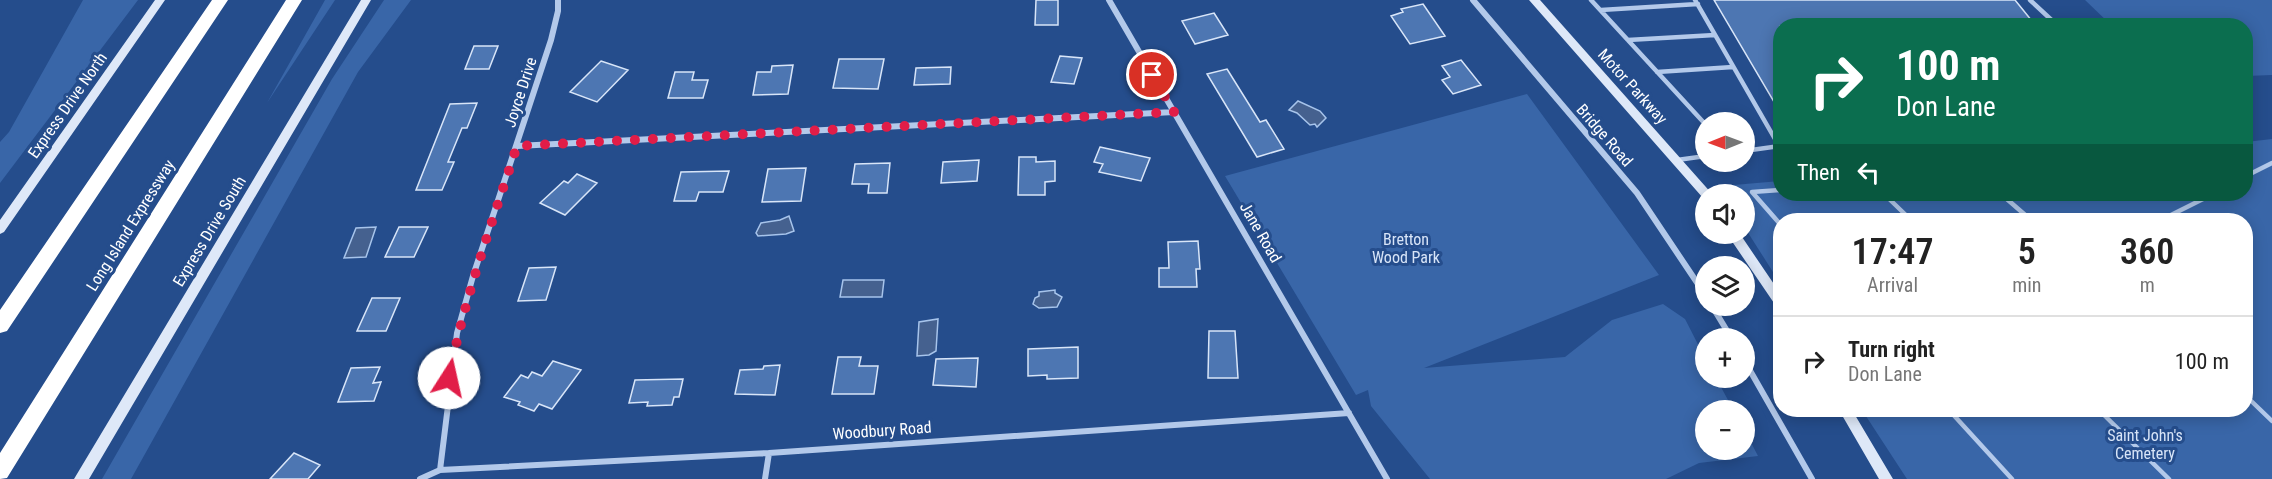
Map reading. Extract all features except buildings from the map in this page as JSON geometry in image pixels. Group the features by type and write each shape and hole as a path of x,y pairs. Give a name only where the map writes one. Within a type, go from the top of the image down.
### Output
{"highway":[{"path":"0,325 220,0"},
{"name":"Long Island Expressway","path":"0,471 294,0"}],"main road":[{"name":"Express Drive North","path":"0,229 160,0"},
{"name":"Express Drive South","path":"81,479 366,0"},
{"name":"Motor Parkway","path":"1534,0 1698,184"},
{"path":"1740,244 1773,292"},
{"path":"1849,417 1886,479"}],"street":[{"name":"Joyce Drive","path":"440,470 442,432 457,333 473,276 551,40 558,11 558,0"},
{"name":"Jane Road","path":"1109,0 1387,479"},
{"name":"Bridge Road","path":"1473,0 1637,193 1695,280"},
{"path":"517,146 1174,112"},
{"path":"1755,379 1773,411"},
{"name":"Woodbury Road","path":"420,479 440,470 769,453 1349,413"},
{"path":"1777,417 1812,479"},
{"path":"765,479 769,453"}],"lane":[{"path":"1591,0 1695,113"},
{"path":"2030,0 2049,18"},
{"path":"1601,10 1697,2 1773,134"},
{"path":"1628,40 1715,34"},
{"path":"1657,72 1733,67"},
{"path":"1755,149 1773,147"},
{"path":"1677,160 1695,158"},
{"path":"2253,173 2272,163"},
{"path":"1773,190 1752,192 1773,216"},
{"path":"1891,201 1904,213"},
{"path":"2009,201 2023,213"},
{"path":"2175,213 2199,201"},
{"path":"2253,403 2272,421"},
{"path":"1955,417 2012,479"},
{"path":"2106,417 2169,479"}],"green space":[{"path":"83,0 138,0 0,183 0,142 9,132"},
{"path":"325,0 335,0 267,103"},
{"path":"384,0 411,0 358,72 131,479 102,479 332,79"},
{"path":"2085,0 2272,0 2272,75 2253,76 2253,18 2104,18"},
{"name":"Bretton Wood Park","path":"1527,94 1659,275 1424,368 1565,357 1612,320 1663,304 1685,319 1695,338 1695,388 1721,388 1728,400 1695,400 1695,460 1724,460 1699,463 1666,479 1430,479 1371,406 1368,390 1356,395 1225,176"},
{"name":"Saint John's Cemetery","path":"2272,139 2272,479 1907,479 1867,417 2253,417 2253,213 1773,213 1773,272 1755,244 1755,184 1745,184 1773,182 1773,201 2253,201 2253,141"}],"shaded area":[{"path":"1298,101 1320,111 1326,118 1317,127 1315,124 1310,125 1297,113 1289,110"},
{"path":"789,216 794,231 786,234 758,236 756,233 761,223"},
{"path":"376,227 366,257 344,258 356,228"},
{"path":"843,280 884,280 882,297 840,297"},
{"path":"1055,290 1055,293 1062,297 1057,307 1039,308 1033,304 1039,292"},
{"path":"938,319 936,351 929,355 917,356 919,322"}],"route":[{"path":"449,378 457,333 473,276 517,146 1174,112 1152,75"}]}
